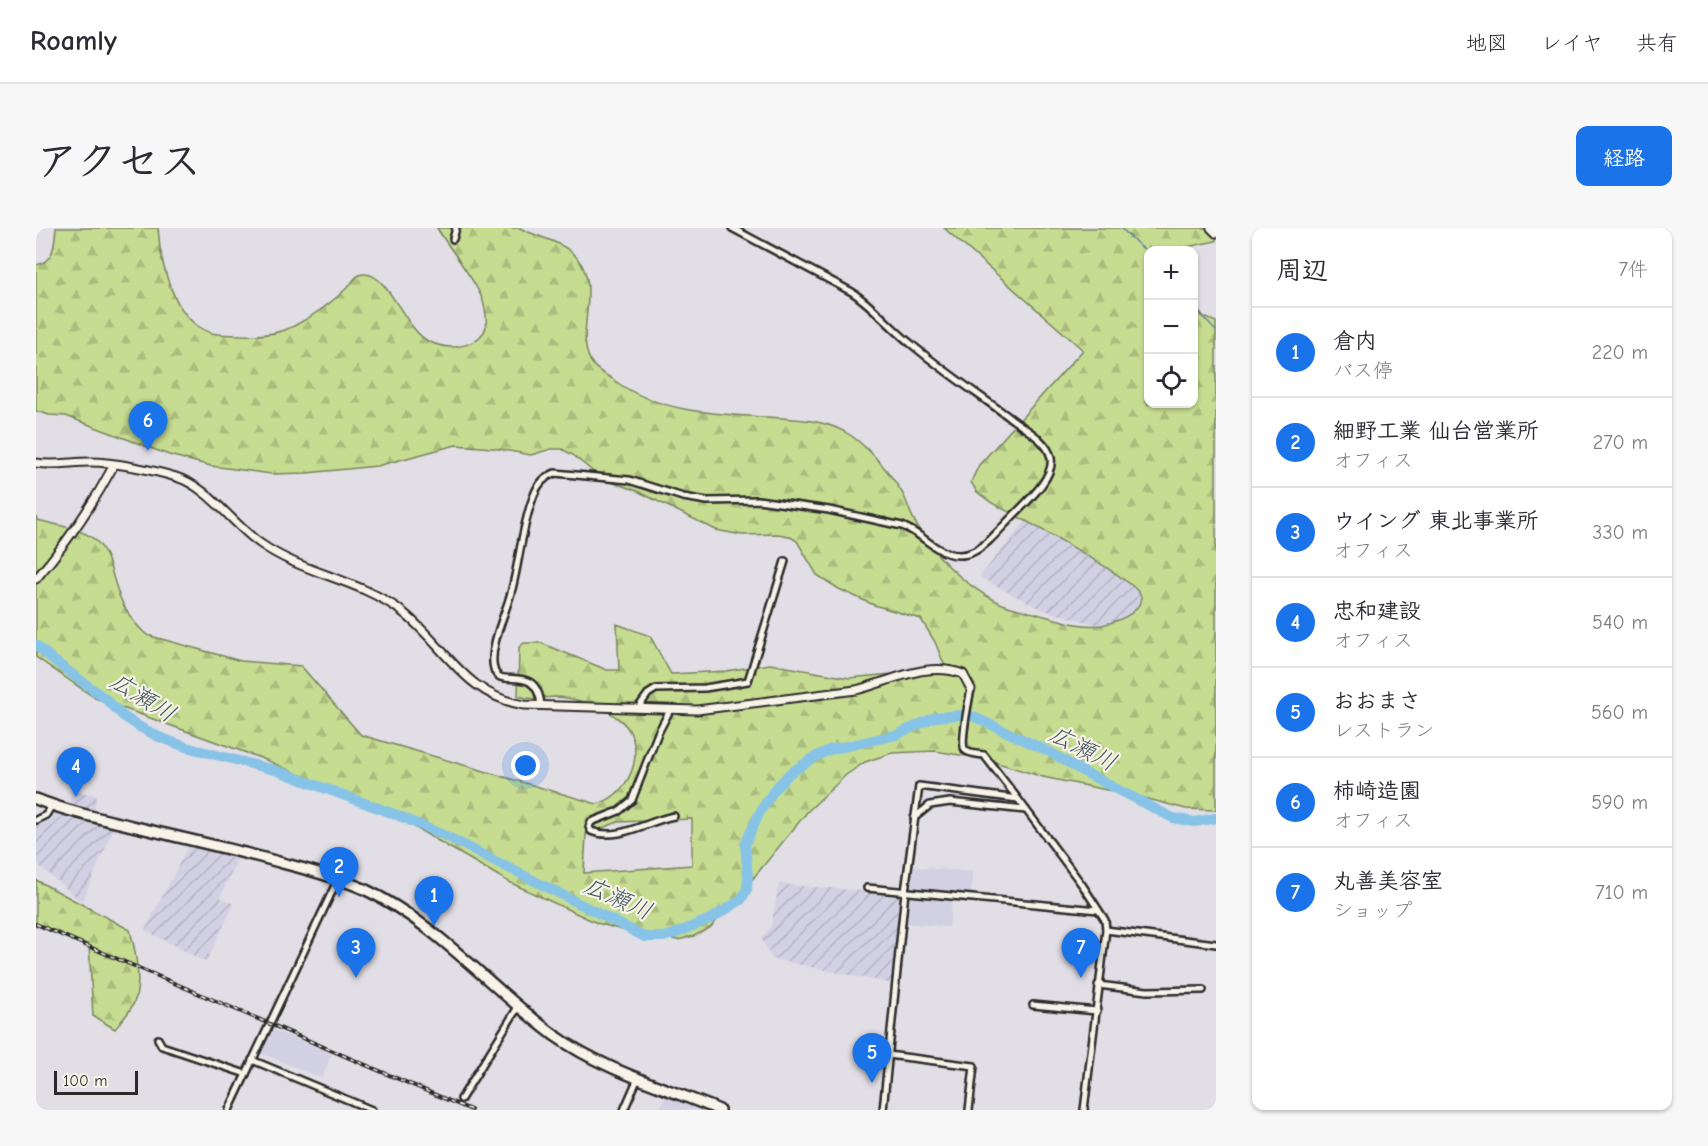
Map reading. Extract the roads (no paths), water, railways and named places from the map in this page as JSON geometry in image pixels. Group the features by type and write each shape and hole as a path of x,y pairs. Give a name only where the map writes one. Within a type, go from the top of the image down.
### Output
{"highway":[{"path":"36,799 52,805 268,859 338,879 370,892 415,919 518,1006 556,1036 583,1053 719,1110"}],"street":[{"path":"453,239 456,228"},
{"path":"541,705 539,691 531,682 525,679 501,678 497,675 494,670 494,654 512,590 530,505 540,483 548,476 555,473 629,480 683,497 707,501 758,500 829,510 902,526 912,530 938,548 955,555 968,555 984,546 1038,489 1050,470 1051,458 1038,439 925,355 867,302 732,228"},
{"path":"1211,228 1216,233"},
{"path":"36,463 56,466 91,462 163,473 191,483 233,522 275,553 291,562 365,590 400,610 467,678 491,696 507,702 670,710 728,707 855,690 877,685 909,673 923,671 960,672 965,675 971,689 963,746 967,752 984,755 1105,920 1106,930 1084,1110"},
{"path":"36,579 84,515 114,465"},
{"path":"638,708 648,694 656,689 705,688 748,681 785,561"},
{"path":"670,710 632,800 619,811 591,822 589,827 596,833 616,833 634,830 674,816"},
{"path":"883,1110 905,892 919,786 1018,799"},
{"path":"914,818 930,805 950,802 1026,810"},
{"path":"36,820 46,815 52,805"},
{"path":"229,1110 338,879"},
{"path":"867,888 1098,910"},
{"path":"1106,930 1216,944"},
{"path":"1098,985 1147,991 1203,990"},
{"path":"1033,1005 1096,1011"},
{"path":"461,1099 518,1006"},
{"path":"158,1039 162,1046 246,1074"},
{"path":"888,1055 974,1066 969,1110"},
{"path":"252,1060 372,1110"},
{"path":"624,1110 638,1078"},
{"path":"353,1110 356,1104"}],"waterway":[{"path":"1121,228 1144,249"},
{"path":"1198,312 1216,331"},
{"name":"広瀬川","path":"36,645 106,699 123,716 159,737 186,747 278,771 397,815 448,837 645,937 663,937 674,934 712,918 741,900 747,889 748,876 745,844 761,810 774,790 790,773 829,750 896,735 935,717 972,716 1050,752 1173,818 1194,822 1216,818"}],"railway":[{"path":"36,924 471,1110"}],"place":[{"name":"柿崎造園","path":"148,451"},
{"name":"忠和建設","path":"76,797"},
{"name":"細野工業 仙台営業所","path":"339,897"},
{"name":"倉内","path":"434,926"},
{"name":"ウイング 東北事業所","path":"356,978"},
{"name":"丸善美容室","path":"1081,978"},
{"name":"おおまさ","path":"872,1083"}]}
